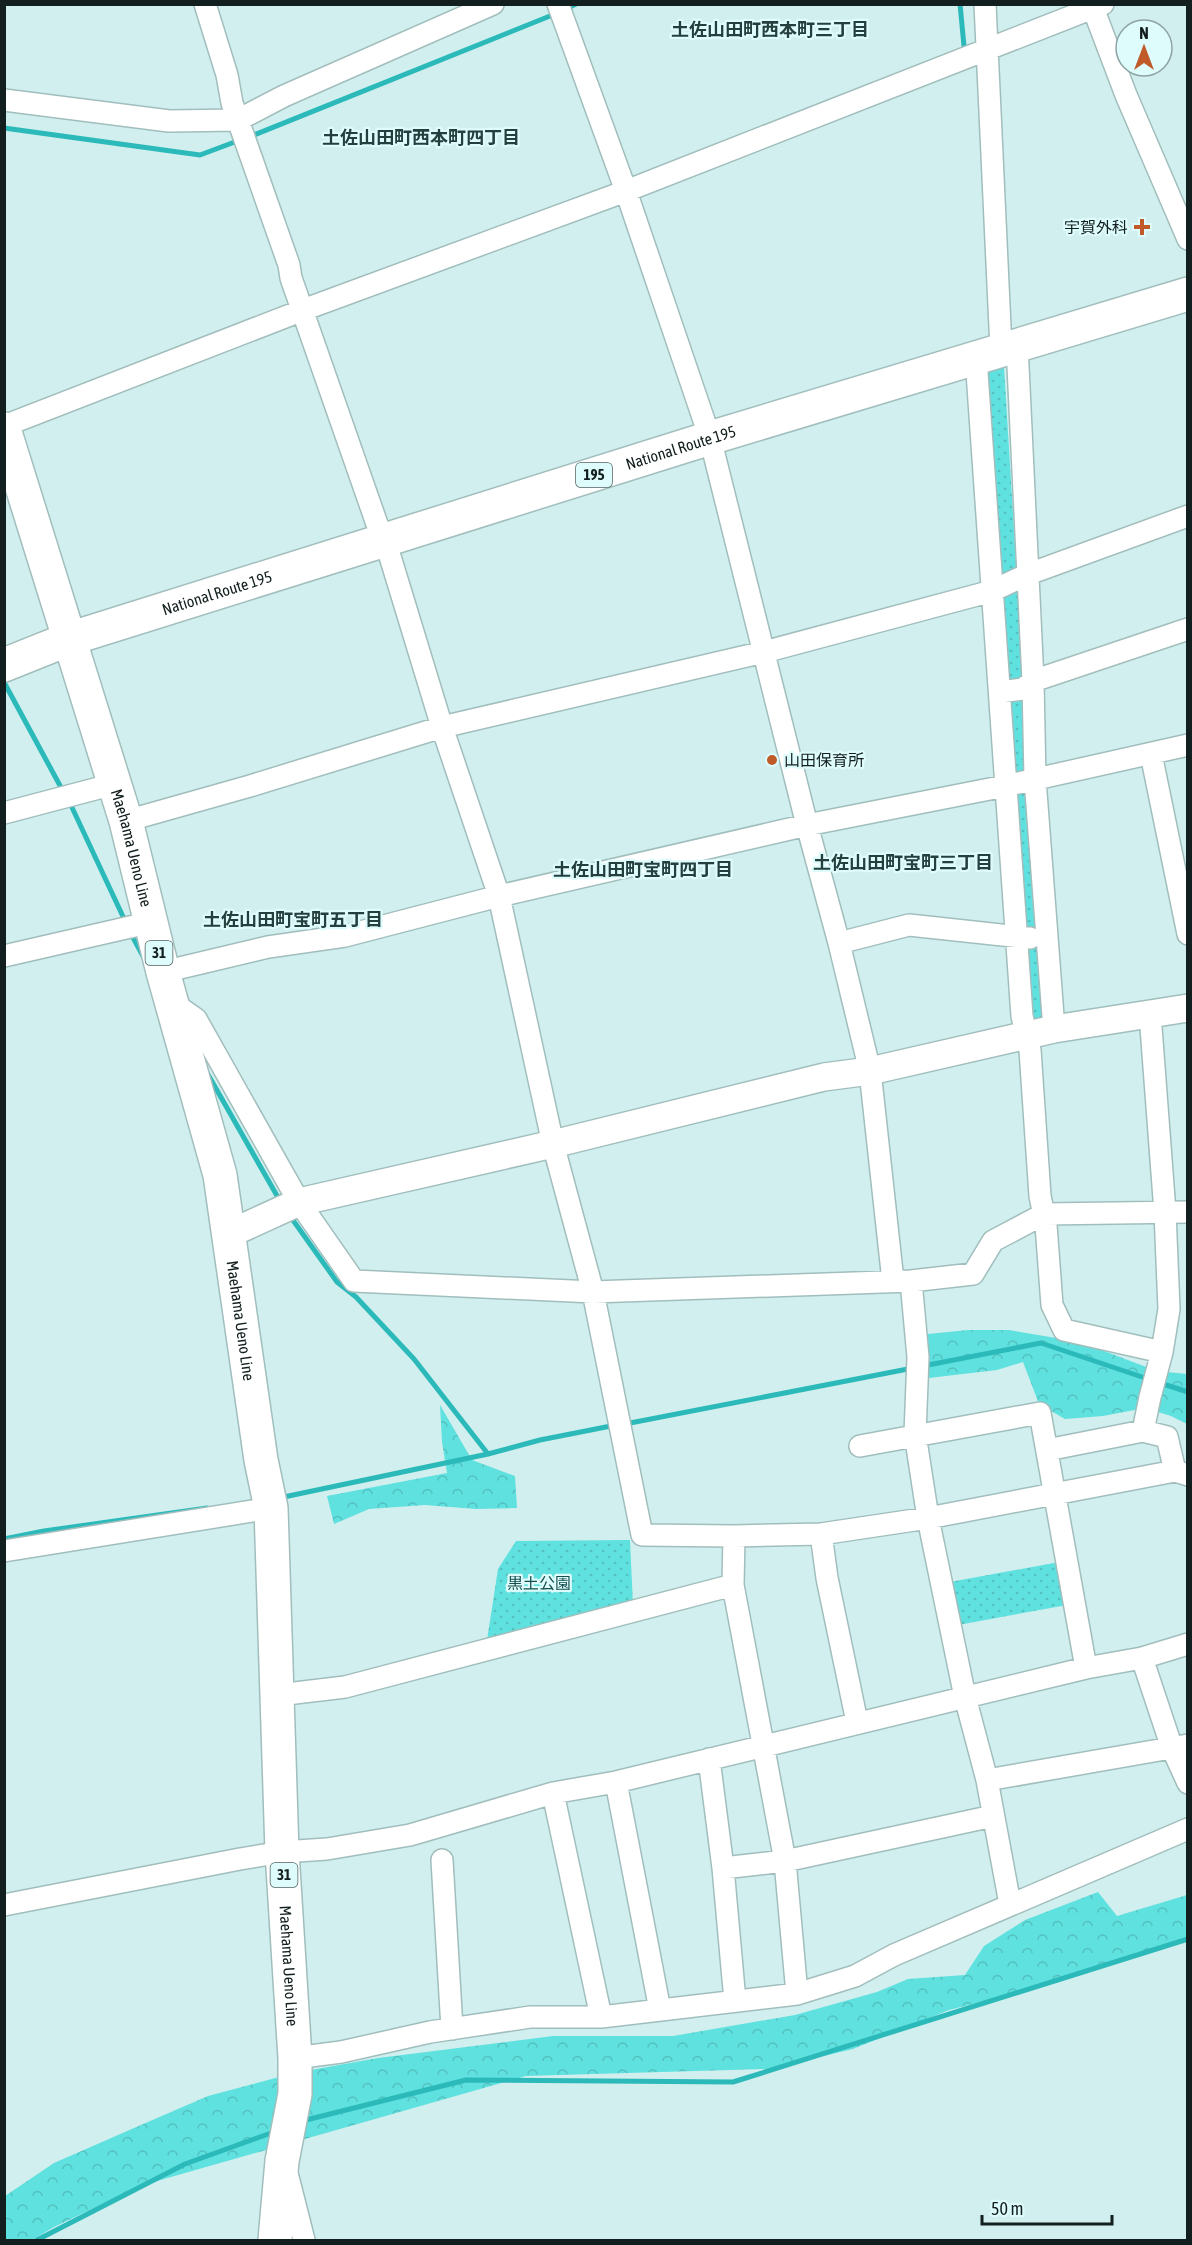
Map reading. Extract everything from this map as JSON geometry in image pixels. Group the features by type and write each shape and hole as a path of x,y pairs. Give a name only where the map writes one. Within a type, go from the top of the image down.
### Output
{"main road":[{"name":"National Route 195","path":"4,666 69,639 710,438 1188,294"},
{"name":"Maehama Ueno Line","path":"4,427 126,821 137,926 167,987 220,1175 261,1460 269,1498 282,1852 295,2058 295,2094 282,2161 275,2241"}],"street":[{"path":"205,4 227,75 232,103 377,524 386,540 442,727 499,896 552,1144 593,1292 642,1535 822,1534 928,1518 1181,1473 1167,1437 1143,1431 1047,1450"},
{"path":"4,100 169,121 238,120 284,96 493,4"},
{"path":"985,4 998,351 992,591 1022,1016 1030,1050 1040,1196 1044,1214 1052,1305 1064,1330 1162,1352"},
{"path":"4,427 303,310 626,191 1098,6 1126,95 1188,238"},
{"path":"561,14 626,191 710,438 870,1071 902,1281 918,1357 915,1434 928,1518 964,1697 987,1780 1010,1904"},
{"path":"998,351 1026,575 1033,681 1035,780 1045,939 1054,1029"},
{"path":"126,821 250,786 442,727 764,652 992,591 1026,575 1188,516"},
{"path":"1000,692 1023,689 1033,681 1188,629"},
{"path":"1188,745 1035,780 807,825 499,896 345,936 268,947 167,987 196,1019 289,1207 354,1281 593,1292 902,1281 973,1274 993,1241 1044,1214 1188,1212"},
{"path":"1151,754 1188,934"},
{"path":"4,813 114,784"},
{"path":"839,943 909,925 1045,939"},
{"path":"4,956 137,926"},
{"path":"229,1234 289,1207 824,1077 870,1071 1026,1034 1188,1008"},
{"path":"1143,1431 1162,1352 1169,1309 1165,1212 1150,1014"},
{"path":"860,1446 915,1434 1040,1413 1086,1668"},
{"path":"4,1551 269,1498"},
{"path":"822,1534 827,1578 857,1722"},
{"path":"734,1536 733,1585 785,1861 797,1994"},
{"path":"278,1695 345,1687 733,1585"},
{"path":"4,1905 282,1852 327,1848 410,1835 553,1793 616,1782 1086,1668 1142,1658 1188,1644"},
{"path":"1142,1658 1180,1747 1188,1783"},
{"path":"987,1780 1180,1747"},
{"path":"709,1759 723,1868 735,2001"},
{"path":"616,1782 660,2010"},
{"path":"553,1793 601,2018"},
{"path":"723,1868 785,1861 993,1816"},
{"path":"295,2058 341,2052 452,2029 531,2018 601,2018 797,1994 855,1976 894,1955 1188,1829"},
{"path":"442,1860 452,2029"},
{"path":"282,2161 304,2241"}],"green space":[{"path":"987,366 1004,367 1044,1019 1029,1019"},
{"path":"968,1330 1009,1330 1056,1338 1104,1351 1157,1371 1187,1374 1187,1424 1145,1408 1103,1416 1065,1419 1039,1404 1023,1362 997,1370 929,1378 928,1334"},
{"path":"440,1405 472,1460 515,1476 517,1508 476,1509 425,1505 369,1509 334,1524 327,1496 447,1473"},
{"name":"黒土公園","path":"630,1540 633,1605 487,1640 498,1569 516,1541"},
{"path":"1059,1562 1067,1605 958,1625 950,1582"},
{"path":"1098,1892 1117,1916 1187,1895 1187,1938 1021,1992 949,2010 853,2049 768,2069 526,2076 143,2185 54,2227 32,2240 5,2240 5,2196 54,2163 208,2096 294,2073 378,2058 553,2036 673,2036 795,2015 877,1992 908,1979 965,1975 984,1946 1025,1920"}],"waterway":[{"path":"564,10 576,4"},
{"path":"960,4 964,46"},
{"path":"249,137 555,14"},
{"path":"4,128 200,155 240,140"},
{"path":"5,684 64,793"},
{"path":"69,801 126,923"},
{"path":"130,932 144,958"},
{"path":"206,1071 280,1201"},
{"path":"290,1216 337,1282 356,1297 414,1359 488,1454"},
{"path":"923,1366 1041,1343 1151,1380"},
{"path":"625,1424 913,1368"},
{"path":"1160,1383 1188,1392"},
{"path":"279,1498 616,1425"},
{"path":"4,1539 44,1531 207,1508"},
{"path":"306,2120 466,2080 733,2082 1188,1939"},
{"path":"37,2240 185,2164 271,2133"}],"place":[{"name":"宇賀外科","path":"1142,227"},
{"name":"山田保育所","path":"772,760"}],"district":[{"name":"土佐山田町西本町三丁目","path":"770,30"},
{"name":"土佐山田町西本町四丁目","path":"421,138"},
{"name":"土佐山田町宝町三丁目","path":"903,863"},
{"name":"土佐山田町宝町四丁目","path":"643,870"},
{"name":"土佐山田町宝町五丁目","path":"293,920"}]}
